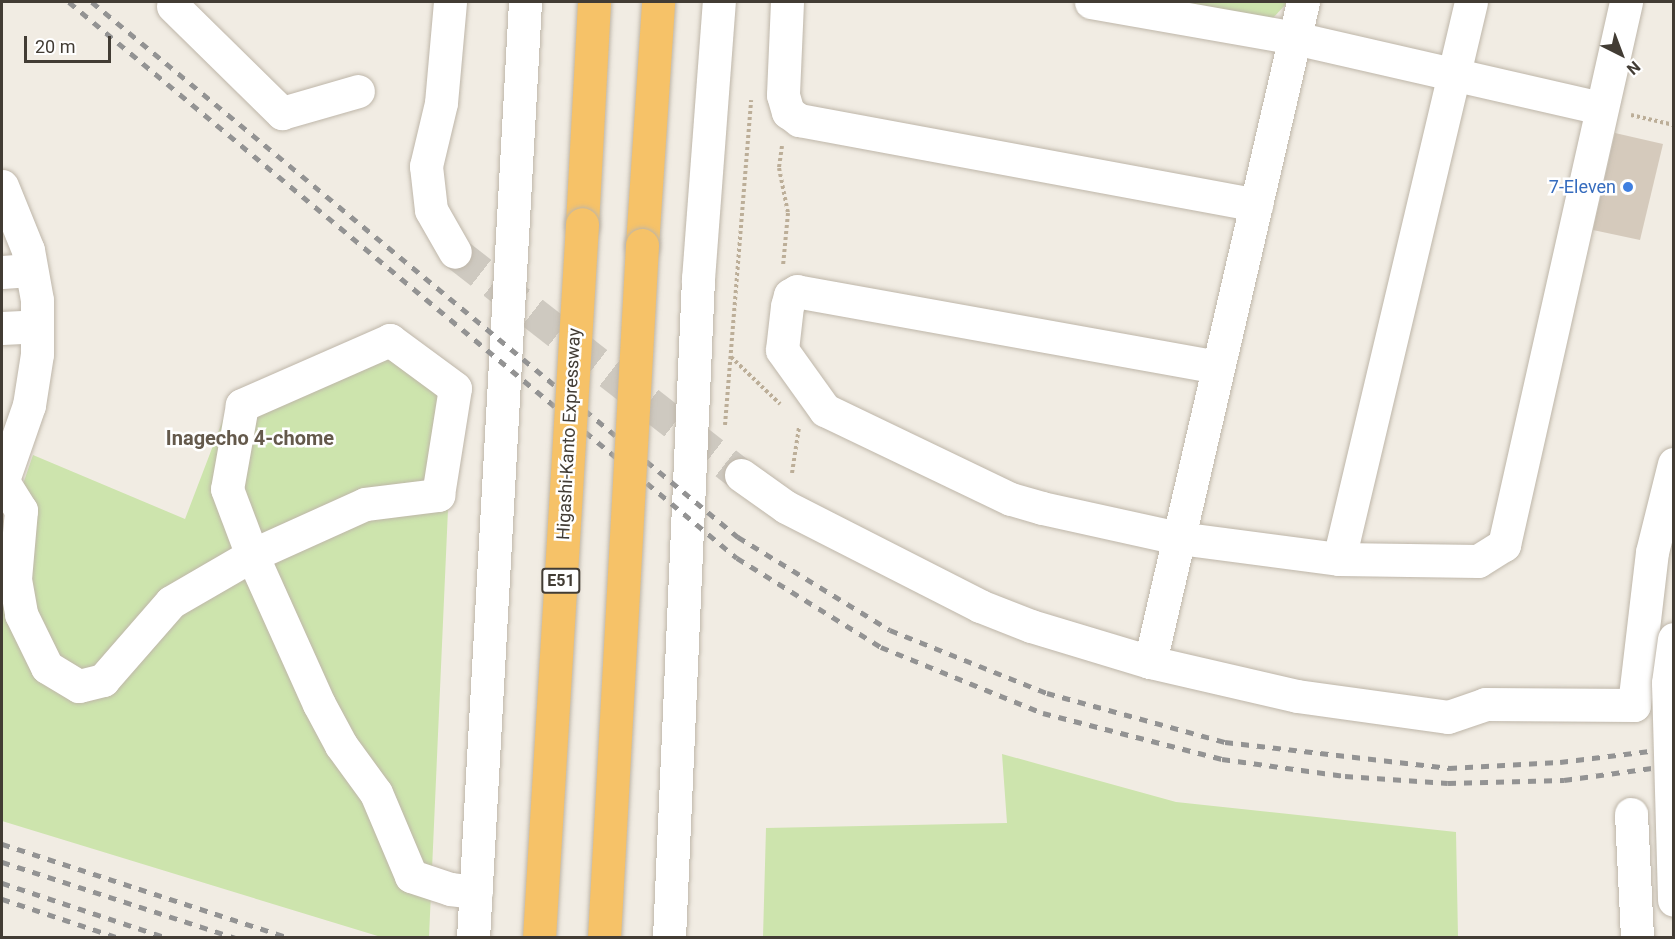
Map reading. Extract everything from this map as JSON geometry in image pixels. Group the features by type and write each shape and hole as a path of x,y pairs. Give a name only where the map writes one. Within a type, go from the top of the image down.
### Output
{"highway":[{"name":"Higashi-Kanto Expressway","path":"539,938 594,2"},
{"path":"604,938 642,244 658,2"}],"street":[{"path":"450,2 441,103 426,165 431,210 455,252"},
{"path":"473,938 525,2"},
{"path":"669,938 698,279 719,2"},
{"path":"787,2 783,95 788,112 799,120 1256,205"},
{"path":"1091,2 1295,38 1601,108"},
{"path":"1150,662 1303,2"},
{"path":"1339,559 1471,2"},
{"path":"1218,367 797,291 790,295 782,350 825,410 1011,499 1179,538 1339,559 1478,561 1504,545 1626,2"},
{"path":"173,3 282,112 358,91"},
{"path":"2,186 28,250 16,271 37,326 37,354 29,405 2,481 21,510 15,579 21,614 47,667 79,686 103,680 171,602 252,555 365,504 438,495 454,388 390,340 242,405 227,489 252,555 319,704 341,745 376,793 411,876 450,889 476,892"},
{"path":"2,328 37,326"},
{"path":"741,475 786,507 980,606 1150,662 1297,696 1448,717 1485,704 1634,705 1652,552 1674,464"},
{"path":"1674,639 1668,683 1674,900"},
{"path":"1631,814 1637,938"}],"path":[{"path":"1601,108 1674,125"},
{"path":"788,112 778,168 788,213 782,277 790,295"},
{"path":"731,357 783,406"},
{"path":"786,507 800,423"}],"green space":[{"path":"1170,2 1288,2 1271,20"},
{"path":"372,342 453,397 429,937 381,937 2,821 2,545 33,455 185,519 232,396"},
{"path":"1002,754 1176,802 1456,832 1458,937 763,937 766,828 1007,823"}],"building":[{"name":"7-Eleven","path":"1615,133 1663,144 1640,240 1593,230"}],"tunnel":[{"path":"455,252 741,475"}],"railway":[{"path":"69,2 737,558 881,647 1043,713 1222,759 1345,776 1448,783 1564,780 1674,765"},
{"path":"92,2 738,537 890,630 1047,693 1225,742 1449,768 1560,762 1674,748"},
{"path":"2,844 289,938"},
{"path":"2,862 236,938"},
{"path":"2,883 167,938"},
{"path":"2,899 119,938"}],"place":[{"name":"7-Eleven","path":"1628,187"}],"district":[{"name":"Inagecho 4-chome","path":"250,438"}]}
